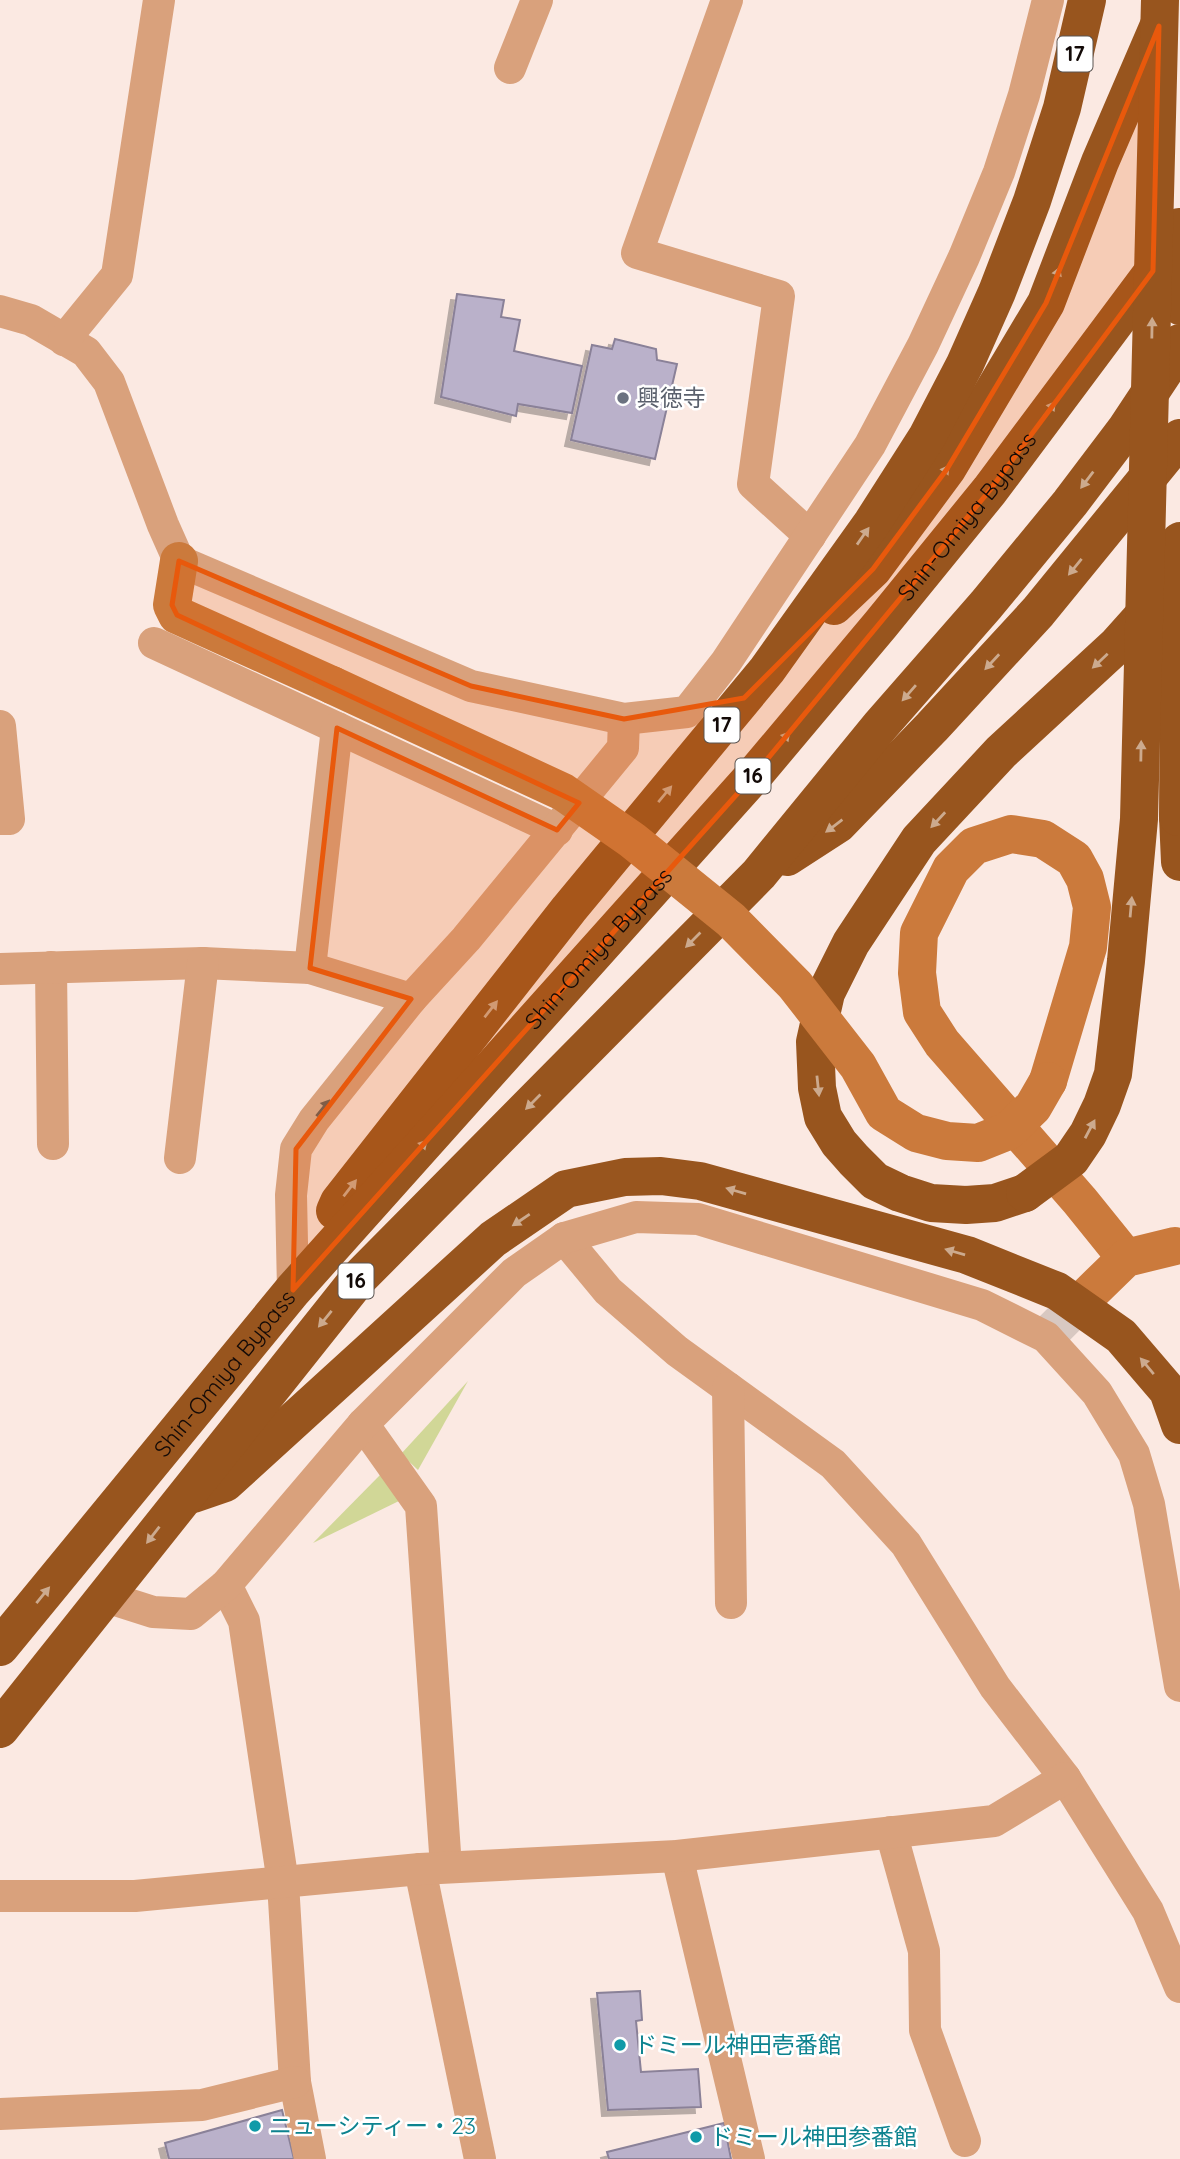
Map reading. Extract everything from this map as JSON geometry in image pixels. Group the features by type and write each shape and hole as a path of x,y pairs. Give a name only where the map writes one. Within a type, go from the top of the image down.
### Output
{"highway":[{"name":"17","path":"293,1290 339,1202 569,909 756,684 872,523 927,437 997,292 1032,201 1062,108 1087,0"},
{"path":"1160,0 1139,819 1113,1074 1088,1134 1071,1159 1025,1193 995,1203 931,1203 874,1181 839,1143 823,1117 817,1088 815,1042 826,993 851,943 919,840 1001,752 1117,645 1180,575"},
{"path":"1177,0 1180,306"},
{"path":"756,684 873,569 947,469 1046,303 1105,150 1164,15 1177,0"},
{"name":"Shin-Omiya Bypass","path":"0,1647 293,1290 755,774 881,624 989,490 1180,235"},
{"name":"Shin-Omiya Bypass","path":"0,1729 359,1278 759,874 1070,502 1126,429 1180,343"},
{"name":"Shin-Omiya Bypass","path":"759,874 838,824 1038,612 1180,438"},
{"path":"1180,541 1180,862"},
{"path":"182,1497 225,1483 493,1239 566,1189 625,1177 660,1176 700,1181 967,1255 1057,1291 1121,1336 1168,1391 1180,1425"}],"street":[{"path":"64,340 117,275 159,0"},
{"path":"510,68 537,0"},
{"path":"727,0 637,254 779,296 753,484 810,536"},
{"path":"687,712 726,662 870,445 923,345 964,257 999,172 1024,95 1048,0"},
{"path":"0,312 31,320 86,352 109,382 163,526 179,561 172,605 177,614 563,792 632,840 731,920 795,985 858,1066 884,1113 916,1133 947,1141 978,1143 1008,1131 1032,1107 1048,1081 1088,947 1092,907 1085,879 1074,859 1043,839 1011,834 974,846 951,869 919,933 917,973 922,1012 942,1043 1080,1201 1126,1258"},
{"path":"179,561 471,686 624,719 687,712 756,684"},
{"path":"154,643 557,830"},
{"path":"293,1290 291,1195 296,1149 314,1120 411,999 466,939 623,748 624,719"},
{"path":"0,726 9,819 0,819"},
{"path":"310,968 337,728"},
{"path":"0,969 203,963 310,968 411,999"},
{"path":"180,1158 203,963"},
{"path":"51,967 53,1144"},
{"path":"106,1597 153,1612 191,1614 226,1585 363,1424 514,1273 564,1238 636,1217 698,1219 982,1305 1046,1336 1097,1393 1134,1454 1149,1504 1180,1686"},
{"path":"564,1238 608,1291 677,1350 833,1464 906,1544 995,1687 1065,1778 1148,1911 1180,1987"},
{"path":"1087,1296 1126,1258 1175,1246"},
{"path":"728,1388 730,1603"},
{"path":"363,1424 421,1506 433,1868 480,2159"},
{"path":"226,1585 244,1621 283,1883 295,2082 310,2159"},
{"path":"0,1896 135,1896 433,1868 677,1856 994,1821 1065,1778"},
{"path":"891,1832 924,1951 925,2030 965,2141"},
{"path":"677,1856 749,2159"},
{"path":"0,2114 202,2105 295,2082"}],"highlighted area":[{"path":"1159,26 1153,271 990,490 755,774 293,1290 296,1149 411,999 310,968 337,728 557,830 579,803 177,615 172,605 179,561 471,686 624,719 744,698 873,569 947,469 1046,303"}],"green space":[{"path":"468,1381 418,1470 401,1454"},
{"path":"382,1473 401,1500 313,1543"}],"building":[{"path":"457,294 504,300 501,317 520,320 514,351 582,366 572,413 518,404 516,416 441,397"},
{"path":"615,339 656,349 657,360 677,364 655,459 571,440 592,345 612,349"},
{"name":"ドミール神田壱番館","path":"640,1991 642,2020 636,2021 641,2072 698,2069 701,2107 608,2110 597,1993"},
{"name":"ニューシティー・23","path":"282,2110 294,2159 169,2159 165,2143"},
{"name":"ドミール神田参番館","path":"724,2123 731,2159 609,2159 607,2152"}],"tunnel":[{"path":"1046,1337 1087,1296"}],"place":[{"name":"興徳寺","path":"623,398"},
{"name":"ドミール神田壱番館","path":"620,2045"},
{"name":"ニューシティー・23","path":"255,2126"},
{"name":"ドミール神田参番館","path":"696,2137"}]}
